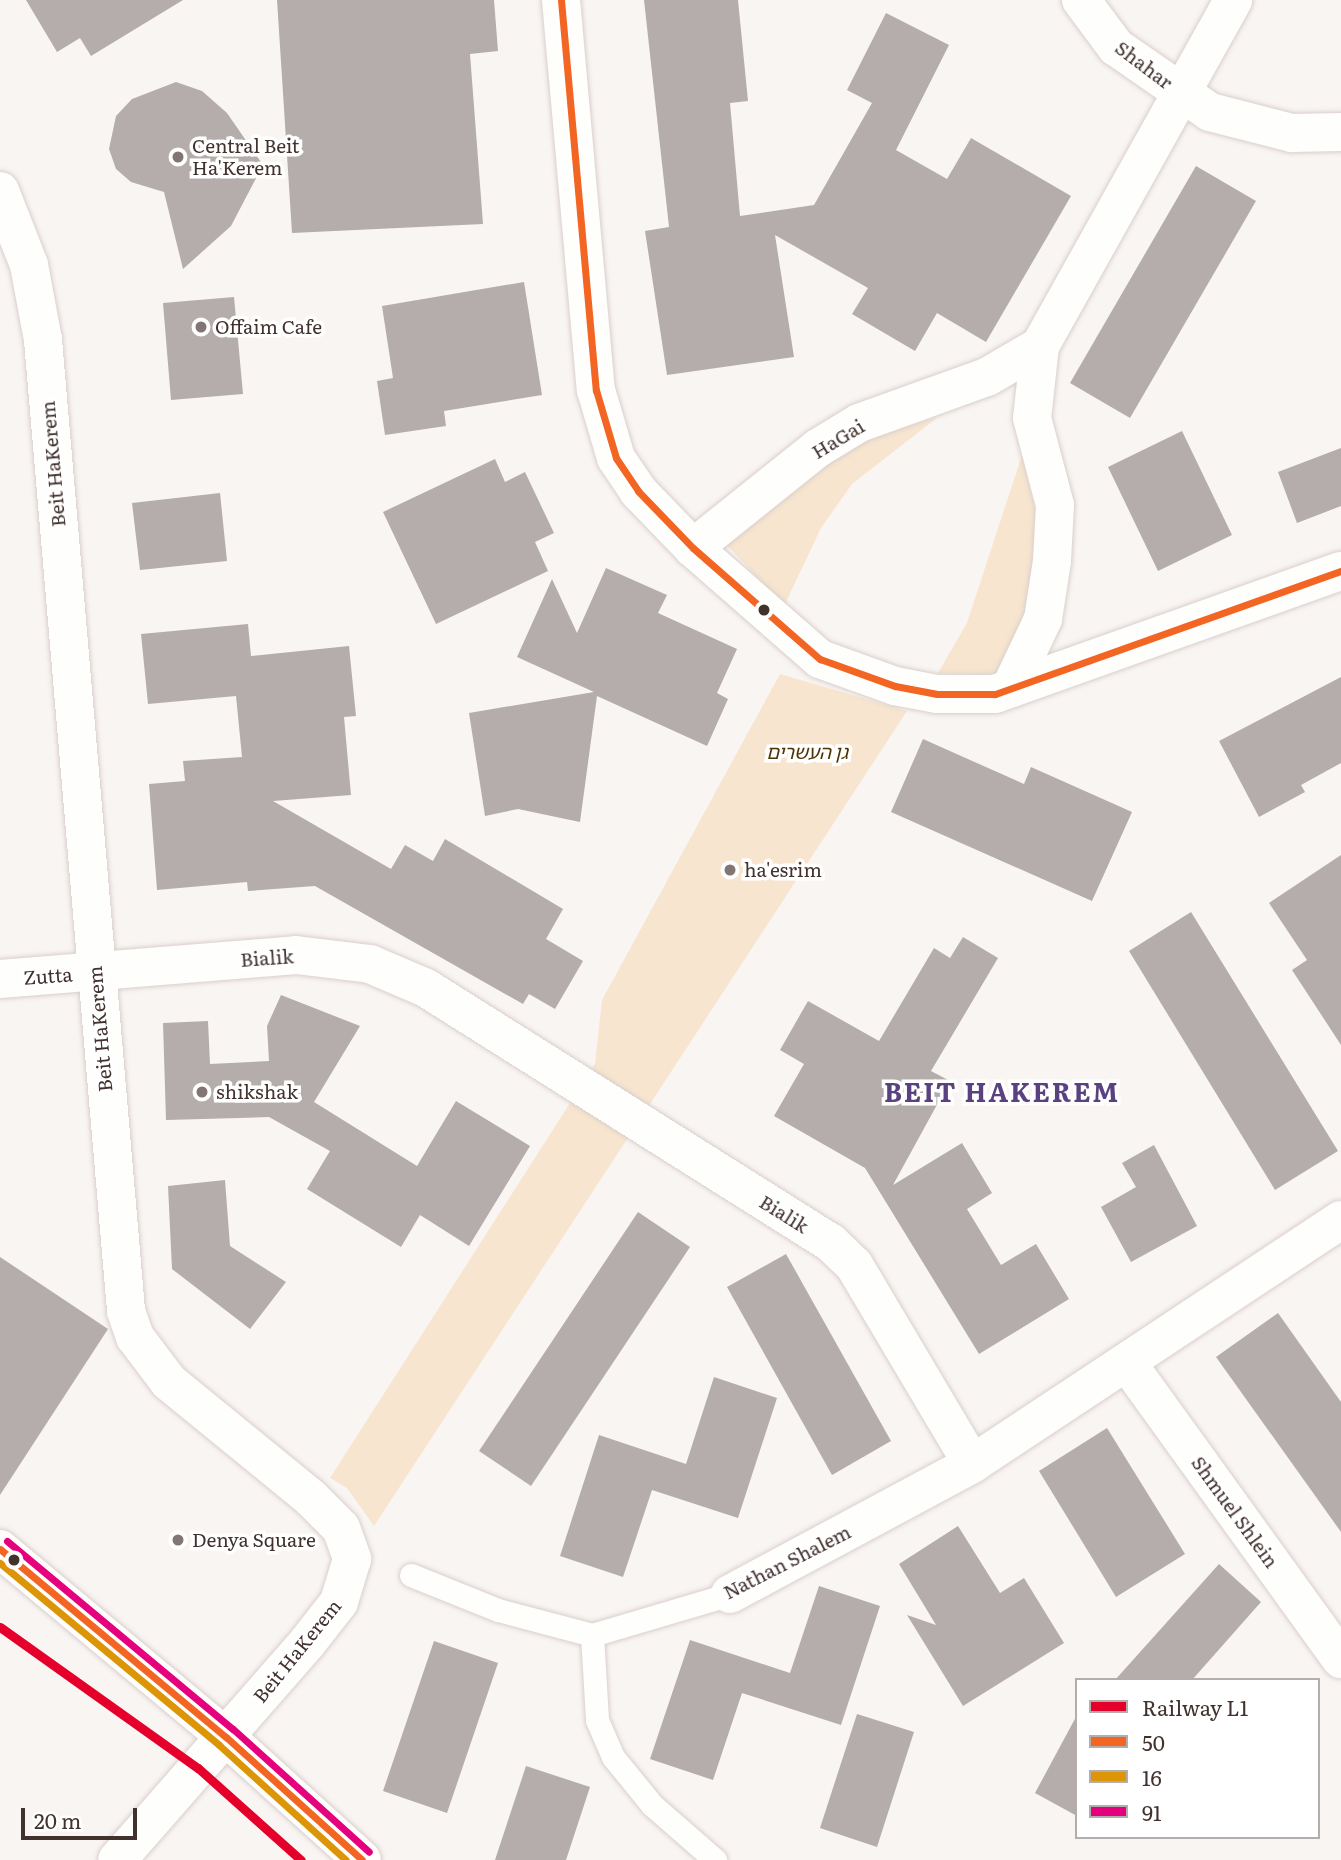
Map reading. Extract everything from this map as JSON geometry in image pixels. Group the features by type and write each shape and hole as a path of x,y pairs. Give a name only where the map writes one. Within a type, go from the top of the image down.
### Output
{"street":[{"path":"561,0 601,411 616,458 638,491 693,548 820,659 937,694 1010,689 1341,571"},
{"name":"Shahar","path":"1080,0 1116,47 1210,112 1255,126 1341,132"},
{"name":"HaGai","path":"1010,689 1043,619 1052,561 1055,505 1032,418 1040,346 1184,95 1233,0"},
{"name":"Beit HaKerem","path":"0,191 29,265 43,340 120,1272 135,1337 169,1382 333,1521 352,1559 338,1602 226,1737 117,1860"},
{"name":"HaGai","path":"693,548 818,448 859,423 987,377 1040,346"},
{"name":"Bialik","path":"95,972 296,955 370,964 426,988 830,1242 854,1265 972,1464"},
{"name":"Zutta","path":"0,979 95,972"},
{"path":"972,1464 1128,1364 1341,1220"},
{"name":"Shmuel Shlein","path":"1128,1364 1341,1659"},
{"name":"Nathan Shalem","path":"730,1594 972,1464"},
{"path":"0,1549 226,1737 362,1860"}],"lane":[{"path":"411,1575 498,1610 592,1635 597,1720 613,1757 652,1805 715,1860"},
{"name":"Nathan Shalem","path":"592,1635 730,1594"}],"green space":[{"path":"938,417 852,484 821,528 784,606 726,544 816,469 866,439"},
{"path":"1022,455 1038,522 1027,626 996,674 938,673 967,623"},
{"name":"גן העשרים","path":"780,674 907,711 374,1526 347,1488 330,1478 595,1064 602,1000"}],"building":[{"path":"26,0 183,0 91,56 80,38 57,52"},
{"path":"277,0 494,0 498,51 470,54 483,224 292,233"},
{"path":"644,0 738,0 748,101 730,103 740,216 814,205 872,103 847,90 886,13 949,45 896,150 947,179 971,138 1071,196 986,342 937,313 915,351 852,314 868,288 775,235 794,357 667,375 645,231 669,227"},
{"name":"Central Beit Ha'Kerem","path":"176,82 202,91 227,113 263,165 231,226 183,269 164,192 131,182 116,169 109,149 116,116 132,99"},
{"path":"1196,166 1256,201 1130,418 1070,383"},
{"path":"524,282 542,395 444,411 446,426 385,435 377,381 393,378 382,306"},
{"name":"Offaim Cafe","path":"234,297 243,394 171,400 163,303"},
{"path":"1182,431 1232,535 1158,571 1108,467"},
{"path":"1341,448 1341,506 1297,523 1278,472"},
{"path":"495,459 505,482 525,472 554,533 535,542 548,571 436,624 383,512"},
{"path":"220,493 227,561 140,570 132,503"},
{"path":"606,568 667,595 658,613 737,649 717,693 728,699 707,746 597,696 580,822 518,809 485,816 469,713 594,692 517,657 552,579 577,633"},
{"path":"248,624 251,656 349,646 356,716 344,717 351,795 273,801 391,869 405,845 433,861 445,839 563,909 546,939 583,961 555,1009 529,994 523,1004 315,886 248,891 247,882 157,890 149,784 185,781 183,761 242,757 236,696 148,704 141,634"},
{"path":"1341,677 1341,763 1301,785 1305,792 1259,817 1219,741"},
{"path":"923,739 1024,784 1031,767 1132,812 1092,901 891,812"},
{"path":"1341,855 1341,1045 1292,970 1307,960 1269,903"},
{"path":"1191,912 1338,1151 1275,1190 1129,951"},
{"path":"963,937 998,958 931,1071 950,1081 893,1185 962,1143 992,1193 967,1209 1001,1265 1036,1244 1069,1299 979,1354 865,1168 774,1116 804,1064 780,1050 808,1001 879,1041 934,948 950,958"},
{"path":"281,995 360,1026 314,1102 417,1166 456,1101 530,1146 469,1246 420,1215 401,1247 307,1189 330,1151 269,1117 166,1120 163,1023 208,1021 210,1064 269,1061 267,1026"},
{"path":"1154,1145 1197,1226 1131,1262 1101,1207 1136,1187 1122,1163"},
{"path":"225,1180 230,1246 286,1282 250,1329 172,1269 168,1186"},
{"path":"638,1212 690,1247 531,1486 479,1451"},
{"path":"786,1254 891,1441 832,1475 727,1287"},
{"path":"0,1257 108,1329 0,1495"},
{"path":"1278,1313 1341,1402 1341,1532 1216,1357"},
{"path":"714,1377 777,1398 738,1518 652,1490 623,1577 560,1556 599,1435 686,1464"},
{"path":"1107,1428 1185,1554 1116,1597 1039,1471"},
{"path":"958,1526 1000,1593 1024,1578 1064,1643 963,1706 907,1615 936,1625 899,1564"},
{"path":"1219,1564 1261,1602 1194,1678 1117,1678"},
{"path":"819,1586 880,1606 841,1725 742,1693 713,1780 650,1759 690,1640 790,1673"},
{"path":"434,1641 498,1663 447,1813 383,1791"},
{"path":"857,1714 914,1732 877,1847 820,1828"},
{"path":"1075,1719 1075,1815 1035,1793"},
{"path":"526,1766 590,1787 566,1860 495,1860"}],"rail line":[{"name":"L1","path":"0,1627 198,1768 301,1860"}],"transit line":[{"name":"50","path":"561,0 596,390 616,458 638,491 693,548 820,659 895,686 937,694 995,694 1341,571"},
{"name":"91","path":"7,1541 233,1729 369,1852"},
{"name":"50","path":"0,1549 226,1737 362,1860"},
{"name":"16","path":"0,1563 219,1745 346,1860"}],"place":[{"name":"Central Beit Ha'Kerem","path":"178,157"},
{"name":"Offaim Cafe","path":"201,327"},
{"name":"ha'esrim","path":"730,870"},
{"name":"shikshak","path":"202,1092"},
{"name":"Denya Square","path":"178,1540"}],"district":[{"name":"BEIT HAKEREM","path":"1002,1091"}]}
